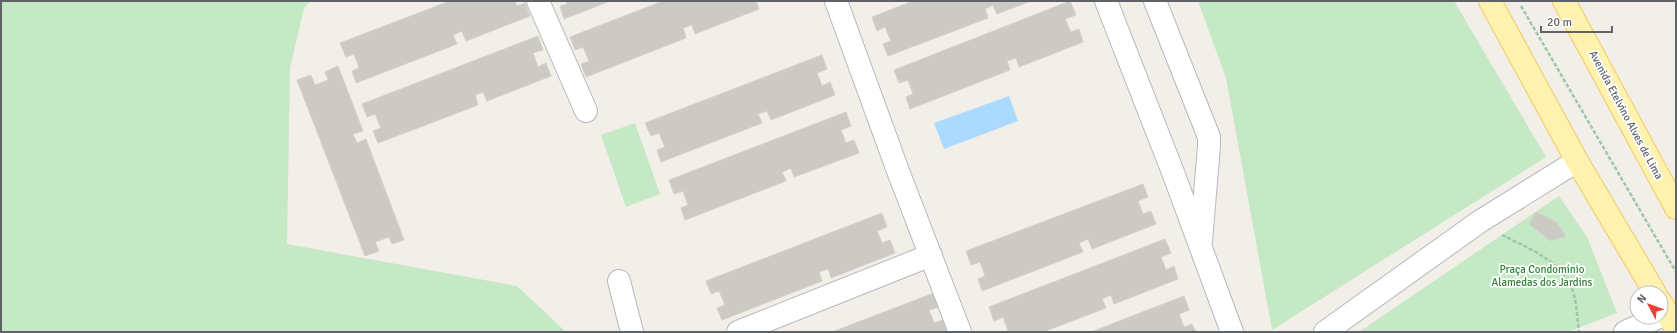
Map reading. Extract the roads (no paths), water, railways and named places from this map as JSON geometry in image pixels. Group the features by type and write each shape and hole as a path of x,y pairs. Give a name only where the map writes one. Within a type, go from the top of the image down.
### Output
{"main road":[{"name":"Avenida Etelvino Alves de Lima","path":"1564,1 1676,208"},
{"path":"1491,3 1577,162 1650,285"}],"street":[{"path":"538,1 586,111"},
{"path":"836,1 898,171 960,332"},
{"path":"1106,1 1232,332"},
{"path":"1155,1 1209,137 1210,146 1201,248"},
{"path":"1324,332 1478,222 1577,162"},
{"path":"738,332 931,256"},
{"path":"618,281 632,332"},
{"path":"1625,332 1642,325"}],"water":[{"path":"1009,96 1018,121 944,149 934,123"}],"park label":[{"name":"Praça Condomínio Alamedas dos Jardins","path":"1542,275"}]}
